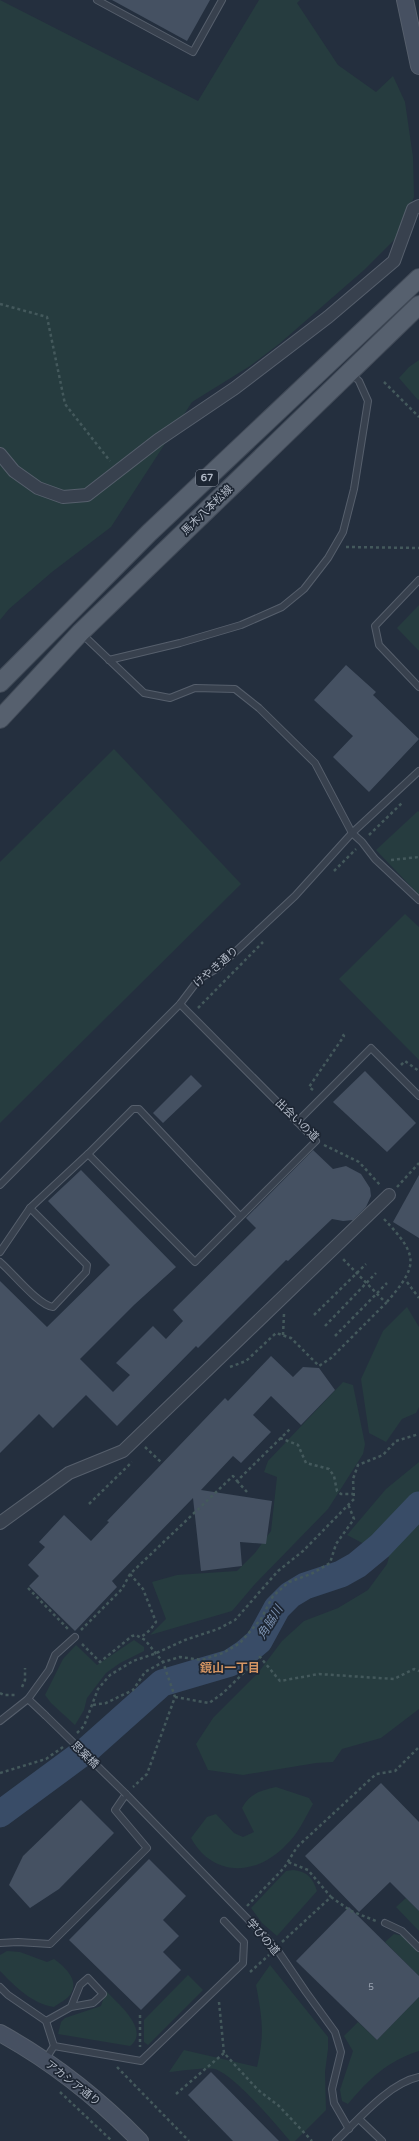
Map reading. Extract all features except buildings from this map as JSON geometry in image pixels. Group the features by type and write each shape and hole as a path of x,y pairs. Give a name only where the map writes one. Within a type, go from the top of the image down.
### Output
{"main road":[{"name":"馬木八本松線","path":"0,683 148,533 419,278"},
{"name":"馬木八本松線","path":"0,719 80,633 419,305"}],"street":[{"path":"405,0 419,66"},
{"path":"0,454 14,471 38,488 63,497 87,496 158,440 235,388 328,318 394,261 413,209 419,206"},
{"path":"2,1518 69,1473 123,1451 390,1195"},
{"name":"アカシア通り","path":"0,2032 21,2044 77,2085 123,2123 140,2141"}],"lane":[{"path":"97,0 193,52 222,0"},
{"path":"109,660 180,643 241,625 282,607 304,589 343,532 354,489 368,402 359,380 350,372"},
{"path":"419,580 375,626 379,645 419,687"},
{"path":"80,633 144,693 170,698 196,688 235,689 259,708 315,763 352,833 362,842 375,859 419,900"},
{"name":"けやき通り","path":"0,1185 180,1004 199,979 218,968 295,896 352,833 419,771"},
{"name":"出会いの道","path":"180,1004 316,1141"},
{"path":"297,1122 371,1048 419,1096"},
{"path":"0,1252 30,1208 88,1154 133,1109 139,1109 240,1216"},
{"path":"88,1154 195,1262 316,1141"},
{"path":"0,1262 40,1300 48,1306 53,1307 86,1272 87,1265 30,1208"},
{"path":"0,1721 28,1699 49,1670 55,1655 75,1636"},
{"name":"思案橋","path":"28,1699 126,1794"},
{"path":"0,1943 18,1942 50,1944 146,1848 114,1810 126,1794"},
{"name":"学びの道","path":"126,1794 276,1948 335,2032 341,2052 332,2088 334,2103 349,2129"},
{"path":"54,2046 141,2062 243,1963 244,1942 224,1921"},
{"path":"385,1924 402,1931 419,1948"},
{"path":"46,2021 71,2007 93,2003 103,1994 88,1978 80,1985 71,2007"},
{"path":"0,1987 8,1995 46,2021 54,2046"},
{"path":"44,2060 54,2046"},
{"path":"336,2141 392,2090 410,2079 419,2077"},
{"path":"359,2119 382,2141"}],"path":[{"path":"0,304 48,317 65,404 119,472"},
{"path":"384,382 419,417"},
{"path":"334,546 419,548"},
{"path":"362,842 408,798"},
{"path":"375,859 394,860 419,857"},
{"path":"318,1085 312,1090 309,1087 344,1036 341,1033"},
{"name":"出会いの道","path":"316,1141 359,1162 390,1195"},
{"path":"390,1195 419,1163"},
{"path":"374,1210 408,1244 414,1256"},
{"path":"333,1249 386,1303"},
{"path":"314,1315 366,1264"},
{"path":"325,1326 376,1273"},
{"path":"226,1372 230,1367 246,1362 276,1333 291,1338 319,1366 331,1358 410,1278"},
{"path":"407,1282 419,1298"},
{"path":"335,1336 387,1283"},
{"path":"282,1335 285,1317"},
{"path":"237,1481 290,1429"},
{"path":"75,1735 84,1726 98,1689 110,1675 133,1661 154,1654 185,1640 218,1629 235,1620 278,1571 303,1551 354,1499 353,1479 358,1465 383,1455 396,1441 419,1434"},
{"path":"136,1438 162,1464"},
{"path":"280,1438 298,1445 306,1463 329,1469 334,1476 337,1491 341,1494 353,1494"},
{"path":"141,1453 152,1443"},
{"path":"89,1504 136,1458"},
{"path":"75,1636 122,1589 130,1574 233,1476 247,1492"},
{"path":"92,1705 106,1703 133,1690 145,1672 163,1662 180,1657 202,1660 223,1653 240,1643 261,1619 273,1596 289,1582 311,1574 330,1563 336,1544 354,1519 348,1504"},
{"path":"130,1574 143,1589 156,1622 154,1627 140,1638"},
{"path":"28,1588 100,1662 132,1636 145,1640 154,1654 163,1662 175,1696 147,1774 126,1794"},
{"path":"175,1696 209,1703 223,1693 260,1657 280,1681 319,1674 394,1679 414,1669 419,1671"},
{"path":"22,1690 25,1680 25,1668"},
{"path":"0,1693 12,1696 19,1693"},
{"path":"0,1773 46,1760 65,1744"},
{"path":"241,1912 284,1868 297,1847 376,1774 395,1771 419,1747"},
{"path":"288,1862 308,1870 331,1897 351,1911 385,1924"},
{"path":"247,1975 331,1897"},
{"path":"224,1997 218,2002 224,2053 258,2090 279,2106 312,2141"},
{"path":"140,2015 141,2062"},
{"path":"176,2094 224,2053"},
{"path":"106,2055 189,2141"},
{"path":"59,2091 112,2141"}],"green space":[{"path":"0,0 198,101 259,0 300,0 297,3 338,65 376,92 393,76 405,102 413,157 414,197 396,238 364,270 279,344 250,366 192,402 111,527 52,572 9,609 0,620"},
{"path":"419,360 418,400 399,378 409,367"},
{"path":"419,605 419,651 397,628"},
{"path":"114,749 241,884 0,1123 0,862"},
{"path":"418,811 419,812 419,895 376,850"},
{"path":"405,914 419,927 419,1060 339,979"},
{"path":"407,1307 419,1327 419,1407 416,1413 402,1419 386,1442 369,1433 361,1379 383,1331"},
{"path":"343,1382 353,1385 365,1444 363,1454 328,1509 255,1584 232,1611 150,1635 166,1619 152,1582 177,1575 237,1571 255,1553 271,1531 277,1477 264,1472 268,1461"},
{"path":"419,1462 419,1709 381,1738 342,1749 333,1762 316,1763 243,1775 208,1770 196,1744 213,1718 258,1673 282,1641 304,1621 338,1608 368,1590 387,1564 389,1557 347,1535 386,1489"},
{"path":"134,1640 144,1647 144,1651 120,1663 106,1673 87,1698 84,1710 75,1725 51,1703 45,1695 63,1659 76,1645 97,1665"},
{"path":"276,1787 309,1798 313,1804 301,1826 286,1845 262,1863 249,1867 236,1868 223,1866 211,1860 200,1851 191,1838 207,1817 216,1814 234,1833 243,1837 254,1832 242,1808 245,1803 256,1793"},
{"path":"293,1870 302,1872 309,1876 314,1882 317,1891 277,1936 262,1923 251,1908 286,1871"},
{"path":"406,1898 419,1911 419,1931 396,1907"},
{"path":"394,1934 404,1936 419,1952 419,1976 385,1942"},
{"path":"7,1951 20,1952 47,1962 54,1959 70,1974 74,1984 70,1995 54,2007 38,2002 24,1994 0,1971 0,1955"},
{"path":"270,1965 328,2037 325,2072 326,2110 295,2141 290,2141 254,2101 233,2080 223,2073 215,2069 169,2072 184,2050 257,2067 260,2055 262,2026 256,1985"},
{"path":"188,1975 203,1990 148,2045 144,2042 144,2020"},
{"path":"106,1991 124,2009 135,2025 137,2032 135,2040 130,2046 58,2034 61,2022 65,2018 101,2006"},
{"path":"419,1997 419,2051 397,2060 379,2072 348,2104 342,2101 340,2090 353,2051 344,2036 358,2022 377,2040"}],"waterway":[{"name":"角脇川","path":"0,1814 88,1749 162,1683 230,1663 245,1653 259,1641 277,1608 290,1595 305,1586 341,1574 357,1565 380,1546 419,1505"}],"district":[{"name":"鏡山一丁目","path":"230,1668"}]}
